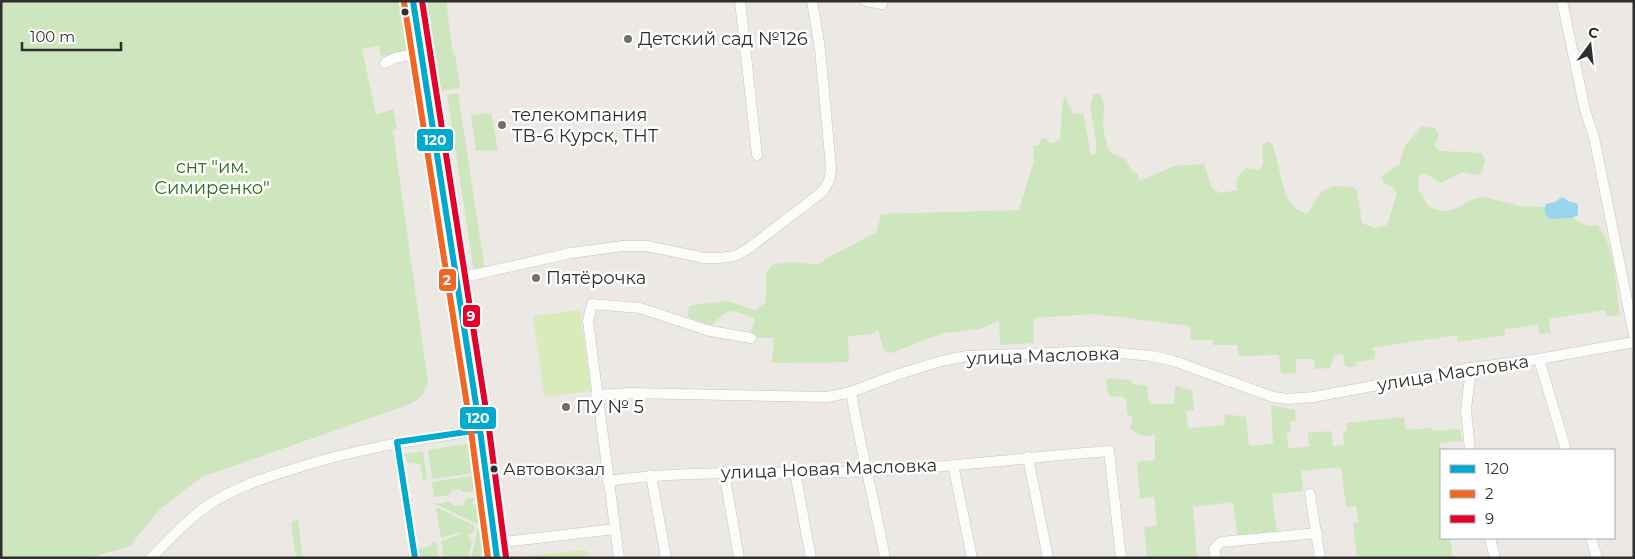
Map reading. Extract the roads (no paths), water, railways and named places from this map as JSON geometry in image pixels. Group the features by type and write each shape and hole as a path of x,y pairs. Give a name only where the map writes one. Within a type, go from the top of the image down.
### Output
{"main road":[{"path":"413,1 480,430 497,558"}],"street":[{"path":"740,1 757,155"},
{"path":"455,278 571,253 623,246 658,248 704,258 735,256 749,248 822,192 827,186 831,168 820,49 812,1"},
{"path":"866,1 882,4"},
{"path":"1562,1 1585,110 1594,138 1634,335"},
{"path":"385,63 395,58 421,53"},
{"path":"619,558 596,395 588,321 592,304 640,308 710,331 751,338"},
{"name":"улица Масловка","path":"596,395 630,393 828,398 941,361 967,356 1100,351 1152,356 1174,361 1273,397 1288,399 1313,397 1471,368 1540,359 1634,342"},
{"path":"1540,359 1566,449"},
{"path":"1470,449 1466,410 1471,368"},
{"path":"851,392 858,434 885,558"},
{"path":"151,558 210,504 250,484 327,458 361,449 480,430"},
{"name":"улица Новая Масловка","path":"608,481 651,475 724,472 867,471 1109,451 1121,558"},
{"path":"1028,457 1048,558"},
{"path":"953,465 972,558"},
{"path":"724,472 739,558"},
{"path":"795,472 811,558"},
{"path":"651,475 666,558"},
{"path":"1310,494 1320,558"},
{"path":"495,543 615,529"},
{"path":"1216,558 1214,549 1221,542 1317,533"},
{"path":"1490,539 1495,558"},
{"path":"1591,539 1597,558"}],"water":[{"path":"1562,197 1578,205 1578,215 1572,218 1550,219 1546,216 1546,204 1555,202"}],"place":[{"name":"Детский сад №126","path":"628,39"},
{"name":"телекомпания ТВ-6 Курск, ТНТ","path":"502,125"},
{"name":"Пятёрочка","path":"536,278"},
{"name":"ПУ № 5","path":"566,407"},
{"name":"Автовокзал","path":"494,469"}],"park label":[{"name":"снт \"им. Симиренко\"","path":"212,177"}]}
